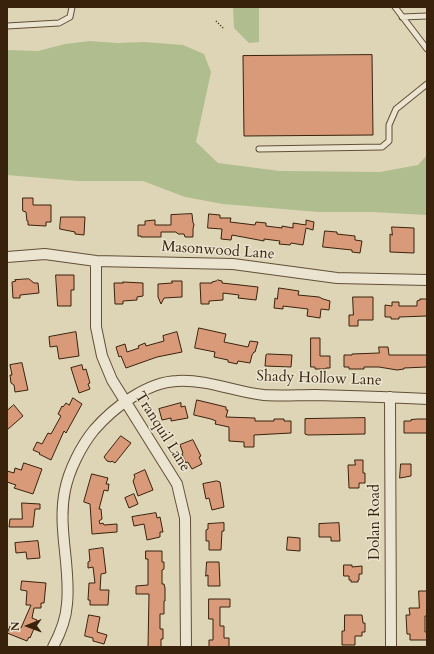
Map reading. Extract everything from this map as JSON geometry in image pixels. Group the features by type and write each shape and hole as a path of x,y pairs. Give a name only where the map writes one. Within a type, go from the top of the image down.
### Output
{"street":[{"name":"Masonwood Lane","path":"7,257 45,254 96,261 233,264 337,278 427,280"},
{"name":"Tranquil Lane","path":"96,261 96,327 102,356 112,380 177,484 186,518 186,647"},
{"name":"Shady Hollow Lane","path":"53,647 60,633 67,605 68,574 63,513 65,490 82,449 93,431 110,414 138,393 152,385 177,381 202,382 263,395 390,396 427,399"},
{"name":"Dolan Road","path":"390,396 391,647"}],"lane":[{"path":"7,26 59,23 70,17 72,7"},
{"path":"395,7 427,49"},
{"path":"402,17 427,16"},
{"path":"259,148 382,147 389,141 389,126 396,109 427,84"}],"path":[{"path":"216,21 224,29"}],"green space":[{"path":"233,7 259,7 259,42 249,43 234,28"},
{"path":"90,41 117,43 145,42 183,45 204,54 211,72 196,142 218,163 280,171 380,172 418,165 427,155 427,215 373,212 318,212 223,204 185,197 143,181 78,181 7,175 7,50 38,51 65,44"}],"building":[{"path":"372,55 373,135 244,136 243,56"},
{"path":"23,198 33,198 33,205 51,205 51,222 46,222 46,226 28,225 26,212 23,211"},
{"path":"192,214 194,224 193,237 185,237 184,234 178,234 176,232 161,232 161,237 138,236 138,225 145,225 145,221 155,220 155,225 171,225 171,215"},
{"path":"209,214 220,215 220,218 231,218 230,222 255,225 256,222 266,223 266,226 282,228 282,226 293,228 293,223 306,225 306,220 314,222 313,230 306,228 303,245 291,243 290,245 279,244 280,241 264,239 264,241 232,235 231,240 221,239 222,229 208,228"},
{"path":"61,217 85,217 84,235 75,234 75,232 60,229"},
{"path":"392,227 414,228 414,253 390,252 390,234 392,235"},
{"path":"325,231 355,236 355,240 362,241 360,253 352,252 352,250 323,247"},
{"path":"56,275 74,275 74,290 71,290 71,306 58,306"},
{"path":"29,279 34,283 38,283 39,293 20,295 20,298 13,298 12,282 16,281 15,280"},
{"path":"218,280 222,281 222,283 258,287 256,300 238,298 239,295 223,293 223,300 209,301 209,304 201,304 200,283 212,283"},
{"path":"172,281 182,281 182,297 164,298 161,304 158,297 158,284 172,283"},
{"path":"114,283 143,283 143,296 137,297 137,300 123,301 123,304 115,304"},
{"path":"279,288 299,291 298,295 319,297 330,301 329,310 321,309 320,318 307,316 308,309 283,306 283,309 274,308 275,298 277,299"},
{"path":"353,297 373,297 373,320 358,320 358,326 349,326 349,315 353,315"},
{"path":"420,299 427,299 427,316 399,317 399,319 385,317 385,305 392,306 392,302 399,302 399,306 417,306 417,301"},
{"path":"199,328 226,334 224,342 248,347 250,341 258,342 250,363 238,361 237,364 228,362 228,360 214,357 215,352 195,348"},
{"path":"76,332 79,356 59,359 57,346 50,347 49,337"},
{"path":"177,332 182,352 157,357 126,368 121,356 119,357 116,347 125,344 127,352 139,348 138,346 145,343 146,346 164,341 163,336"},
{"path":"311,338 320,338 320,356 330,356 330,368 315,369 315,367 311,367"},
{"path":"379,347 388,347 389,355 427,355 427,367 404,368 397,370 379,367 349,369 349,367 344,367 344,355 379,353"},
{"path":"266,355 292,355 291,367 265,366"},
{"path":"22,363 28,390 15,392 14,385 11,383 10,375 12,375 10,365"},
{"path":"82,365 83,370 86,369 90,389 79,393 71,368"},
{"path":"73,398 82,404 66,433 64,431 51,460 33,450 37,442 42,444 48,433 51,434 61,416 58,414 62,406 63,407 66,403 69,405"},
{"path":"197,400 226,407 226,410 228,410 226,417 255,418 255,421 274,421 274,419 284,419 284,421 291,421 291,433 254,435 254,447 244,447 244,442 229,441 229,427 215,424 216,421 211,419 194,415"},
{"path":"181,403 181,407 185,406 188,418 171,421 171,418 162,420 159,409"},
{"path":"14,405 23,416 7,430 7,411"},
{"path":"365,418 365,434 305,434 305,419"},
{"path":"427,419 427,433 404,433 404,421"},
{"path":"121,436 131,443 115,463 112,461 107,461 104,457"},
{"path":"193,440 201,456 199,457 202,464 192,469 188,462 186,463 180,445"},
{"path":"355,460 363,460 365,483 359,483 359,488 349,488 348,465 355,465"},
{"path":"24,463 42,469 33,494 14,488 16,485 7,482 7,471 14,473 15,468 21,470"},
{"path":"401,464 411,464 411,476 400,478"},
{"path":"145,470 153,490 138,496 133,481 135,477 134,475"},
{"path":"92,474 108,478 106,484 109,484 108,491 104,490 99,509 101,509 102,519 99,521 100,524 103,523 104,525 117,524 117,532 92,534 90,504 84,502"},
{"path":"217,481 220,482 224,507 212,510 209,498 206,499 203,484"},
{"path":"134,494 138,504 129,508 125,498"},
{"path":"22,503 40,504 40,509 35,509 33,527 9,527 10,519 22,519"},
{"path":"156,513 157,518 160,517 163,532 160,532 160,537 147,540 144,524 134,526 132,517"},
{"path":"224,523 221,550 209,550 209,541 206,541 206,530 208,529 208,524"},
{"path":"339,523 340,541 331,541 331,537 319,537 319,524"},
{"path":"288,537 300,538 300,551 287,550"},
{"path":"38,541 40,558 27,559 26,552 16,553 15,543"},
{"path":"103,548 106,573 101,574 100,590 109,590 108,605 90,605 90,600 88,600 89,583 95,583 93,567 88,568 88,562 90,561 89,550"},
{"path":"146,551 162,551 162,562 164,562 164,569 162,570 162,584 164,584 165,588 165,601 164,614 160,614 160,629 163,629 161,647 148,647 149,594 136,594 136,586 148,585 148,559 146,559"},
{"path":"207,562 219,562 220,586 208,586 208,575 206,576"},
{"path":"344,565 352,565 352,567 362,566 362,574 359,574 358,582 351,582 351,580 349,580 349,576 344,576"},
{"path":"22,581 46,583 44,603 41,603 41,608 34,608 32,618 37,620 30,638 29,637 27,641 7,633 11,624 21,628 31,605 26,605 27,591 21,590"},
{"path":"419,591 427,591 427,616 425,616 425,632 427,632 427,640 410,640 410,634 407,634 406,615 410,615 409,608 419,608"},
{"path":"209,599 230,599 230,607 220,607 220,626 224,626 224,638 229,638 229,647 209,647 209,640 213,640 213,619 209,619"},
{"path":"89,615 100,617 97,632 107,635 104,644 93,641 93,638 85,636"},
{"path":"345,615 362,615 363,623 365,623 365,632 362,632 362,636 355,636 355,645 342,645 342,631 344,631"}]}
